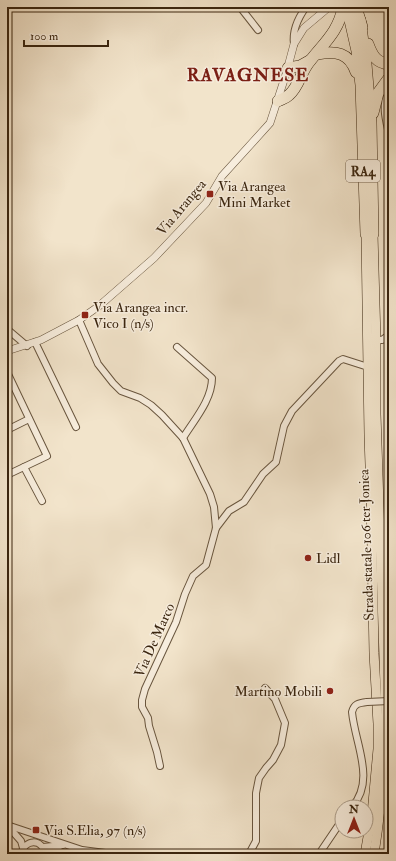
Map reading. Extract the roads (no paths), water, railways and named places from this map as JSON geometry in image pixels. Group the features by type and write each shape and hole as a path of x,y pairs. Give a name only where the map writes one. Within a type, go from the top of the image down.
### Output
{"highway":[{"path":"343,7 336,29 307,64 293,75 288,67 307,64 334,52 346,56 354,65 361,85"},
{"name":"RA4","path":"347,7 357,51 361,85 369,234"},
{"name":"RA4","path":"356,7 360,20 366,64 371,123 369,234"},
{"path":"360,20 370,52 378,61 389,64"},
{"path":"278,101 288,96 293,91 307,64"},
{"path":"371,123 378,93 389,78"}],"main road":[{"name":"Strada statale 106 ter Jonica","path":"369,234 376,340 376,414 386,618 387,728 380,815 374,854"},
{"name":"Strada statale 106 ter Jonica","path":"365,854 372,814 378,724 374,653 368,367 369,234"}],"street":[{"path":"240,7 258,30"},
{"path":"294,44 292,36 298,19 306,7"},
{"name":"Via Arangea","path":"7,351 35,342 79,320 99,306 154,258 206,203 222,176 270,123 278,101 294,44 304,28 329,7"},
{"path":"389,92 386,98 385,113 389,134"},
{"path":"79,320 98,364 113,383 121,391 140,398 151,405 183,438 210,494 214,507 216,528"},
{"path":"7,329 26,346"},
{"path":"376,340 382,340 389,335"},
{"path":"35,342 76,427"},
{"path":"177,347 212,378 212,385 207,400 183,438"},
{"path":"216,528 229,511 244,502 256,483 276,462 284,426 292,411 334,366 343,359 368,367"},
{"path":"7,372 9,384 29,419 47,456 7,475"},
{"path":"7,430 29,419"},
{"path":"24,466 42,501"},
{"name":"Via De Marco","path":"160,766 148,726 148,718 142,707 142,700 145,689 176,622 185,594 193,576 206,565 216,528"},
{"path":"249,854 256,841 256,793 259,778 273,760 281,745 285,723 275,700 265,688"},
{"path":"357,799 364,783 364,771 352,712 353,708 358,703 389,701"},
{"path":"7,825 21,841 36,843 44,852 64,844"},
{"path":"7,825 82,850 112,854"},
{"path":"319,854 334,832"},
{"path":"21,841 22,852"},
{"path":"22,852 29,843"}],"place":[{"name":"Via Arangea Mini Market","path":"210,194"},
{"name":"Via Arangea incr. Vico I (n/s)","path":"85,315"},
{"name":"Lidl","path":"308,558"},
{"name":"Martino Mobili","path":"330,691"},
{"name":"Via S.Elia, 97 (n/s)","path":"36,830"}],"district":[{"name":"RAVAGNESE","path":"248,75"}]}
